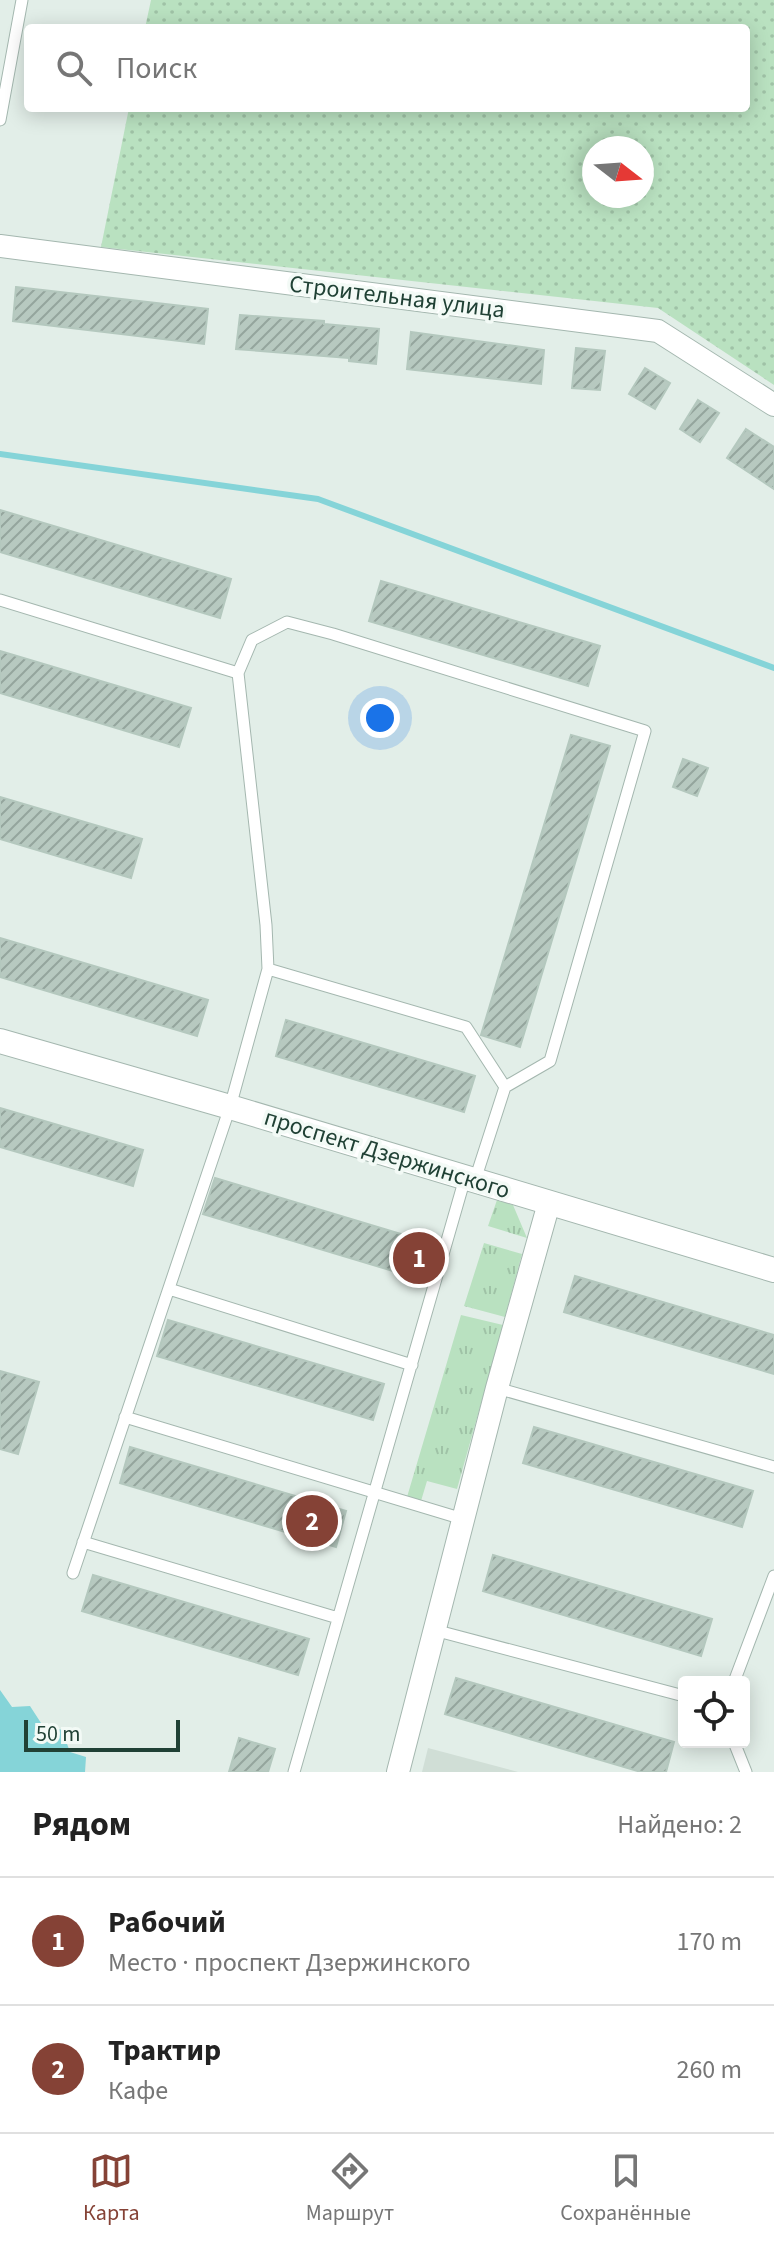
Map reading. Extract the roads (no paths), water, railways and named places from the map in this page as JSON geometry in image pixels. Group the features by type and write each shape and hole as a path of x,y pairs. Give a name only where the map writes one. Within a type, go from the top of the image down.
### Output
{"street":[{"name":"Строительная улица","path":"0,246 658,331 774,405"},
{"name":"проспект Дзержинского","path":"0,1041 774,1270"},
{"path":"398,1772 497,1388 549,1203"}],"lane":[{"path":"0,120 22,0"},
{"path":"0,600 238,673"},
{"path":"73,1573 230,1107 268,969 266,925 238,673 252,640 287,622 645,731 550,1061 505,1087 470,1179 412,1365 294,1772"},
{"path":"268,969 466,1027 505,1087"},
{"path":"169,1289 412,1365"},
{"path":"497,1388 774,1467"},
{"path":"125,1417 463,1519"},
{"path":"83,1542 338,1618"},
{"path":"736,1676 774,1576"},
{"path":"434,1630 678,1694"},
{"path":"736,1748 746,1772"}],"water":[{"path":"0,1690 12,1707 30,1706 41,1723 62,1730 70,1752 86,1757 85,1772 0,1772"}],"waterway":[{"path":"0,454 318,499 774,668"}],"place":[{"name":"Рабочий","path":"419,1258"},
{"name":"Трактир","path":"312,1521"}]}
